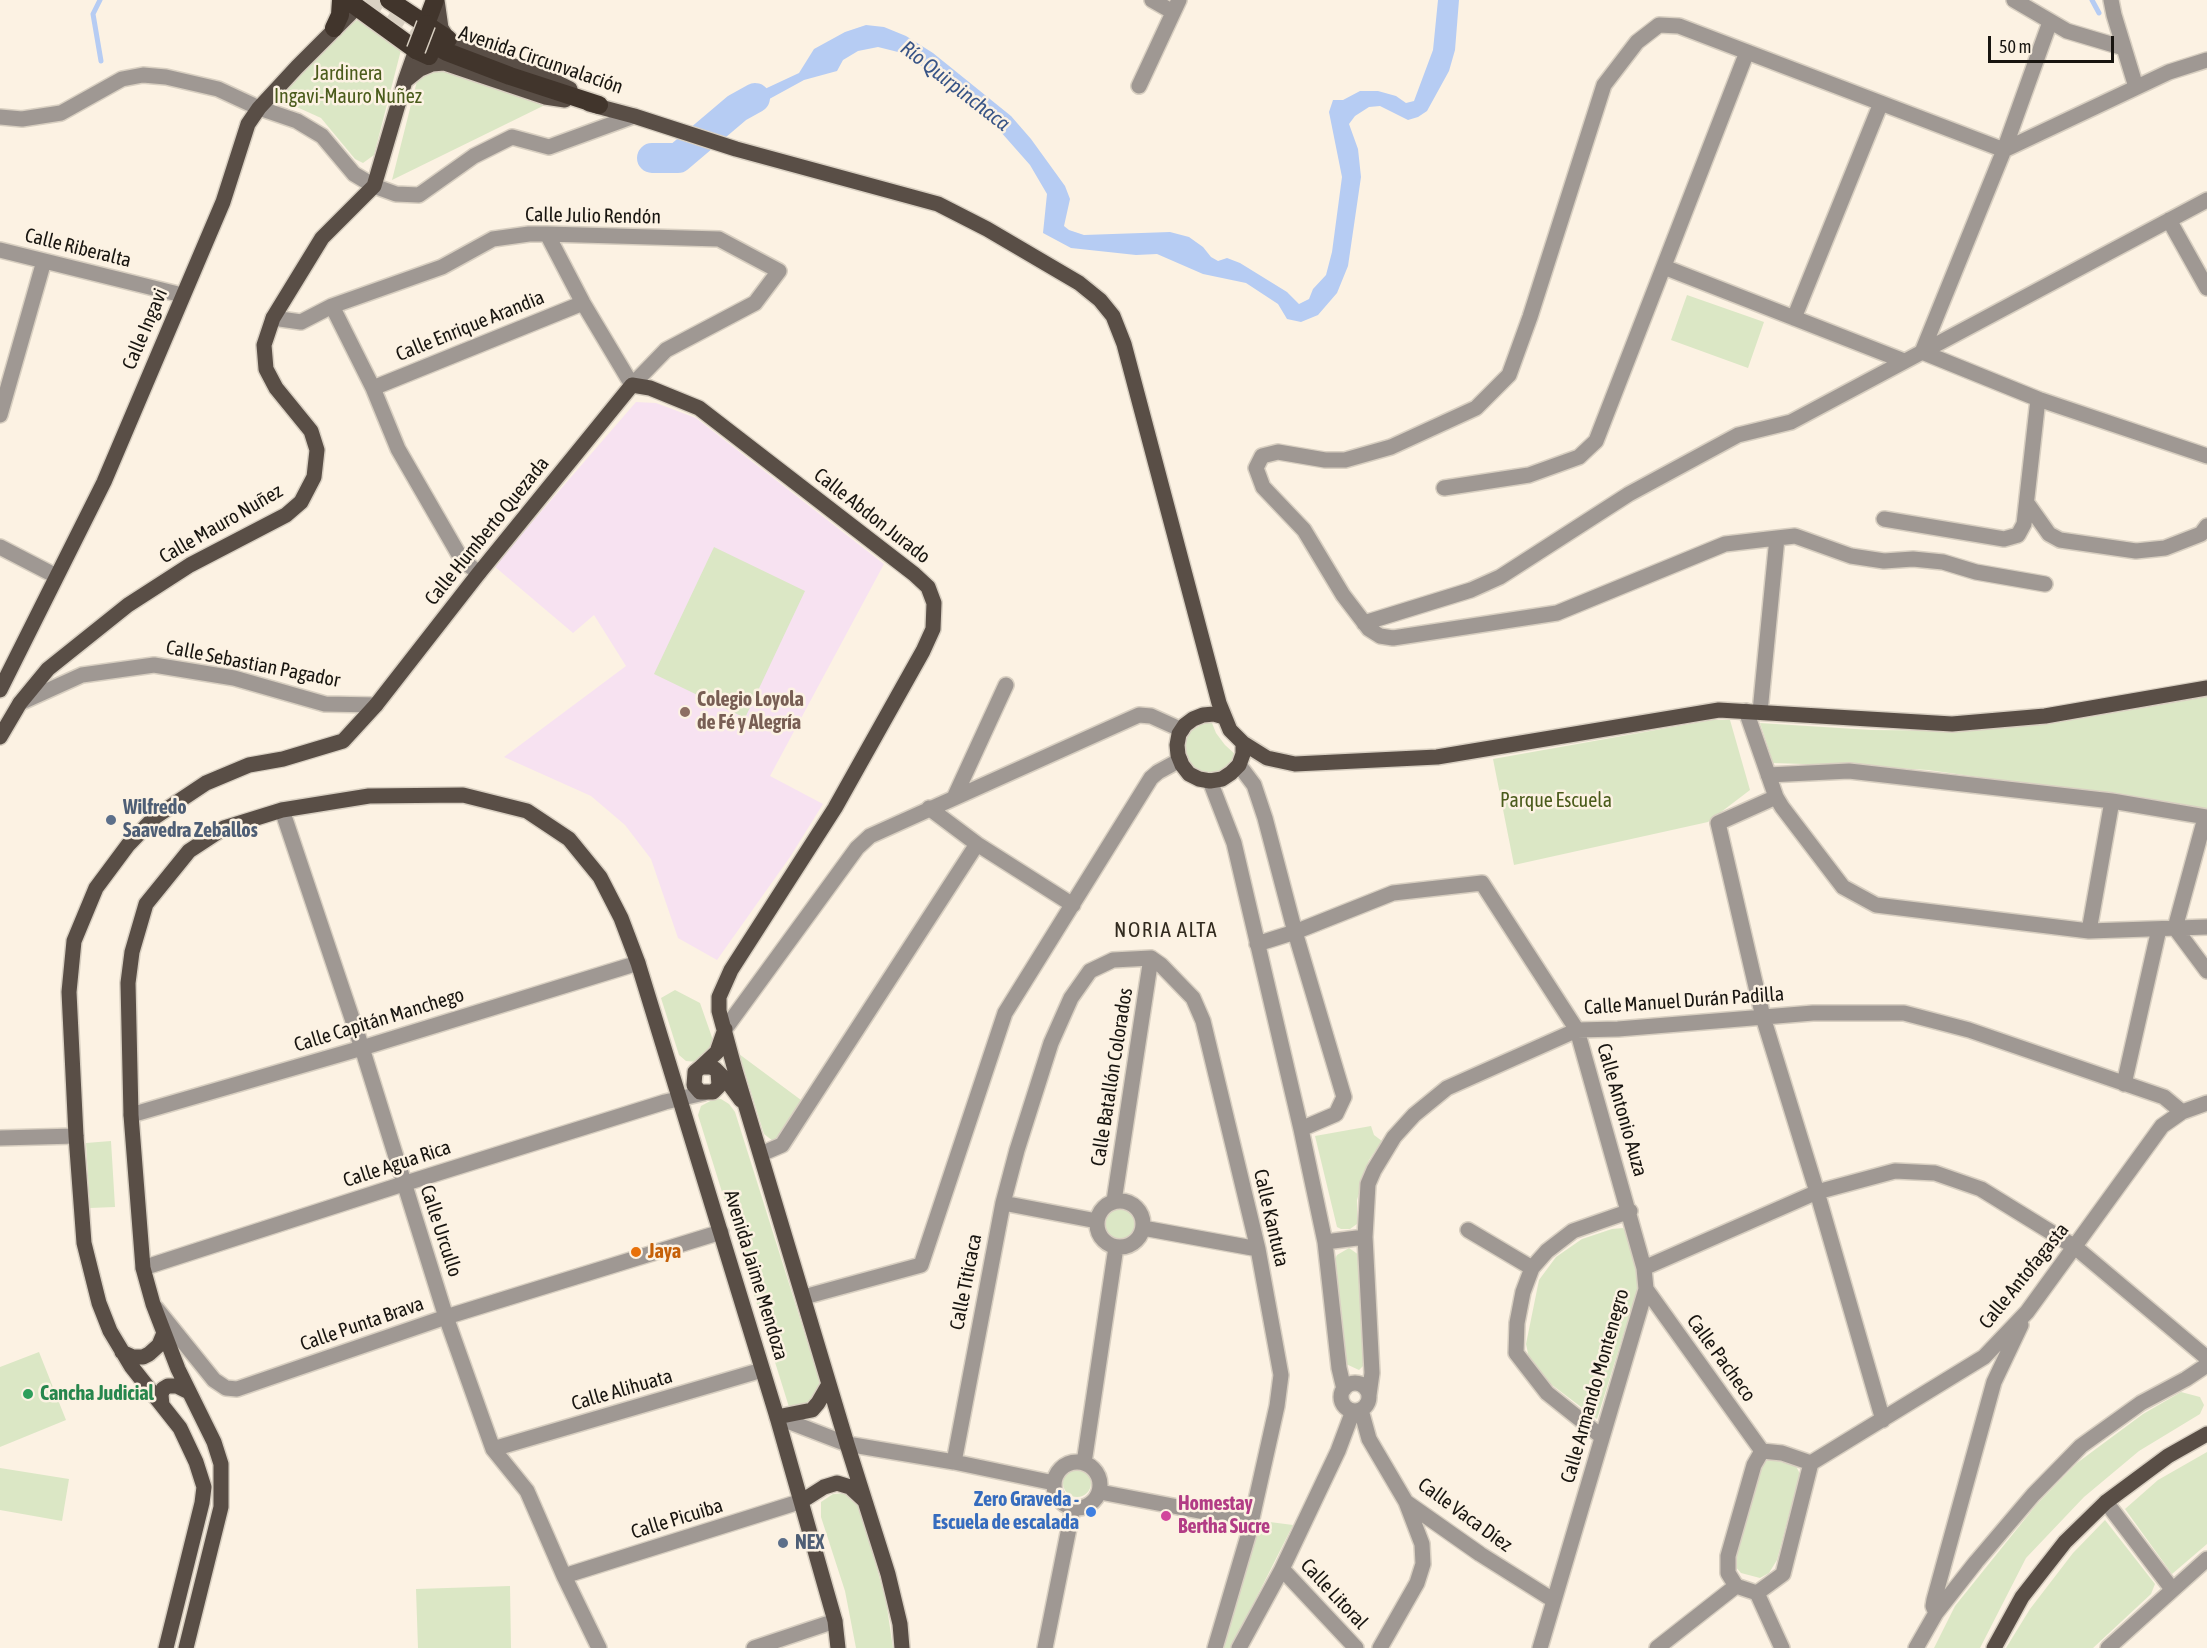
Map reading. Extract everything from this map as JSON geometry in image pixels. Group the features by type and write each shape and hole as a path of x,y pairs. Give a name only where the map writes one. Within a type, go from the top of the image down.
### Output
{"highway":[{"path":"389,0 426,24 433,44 444,63"},
{"path":"433,44 426,24 436,0"},
{"path":"334,28 340,15 352,2 433,44"},
{"name":"Avenida Circunvalación","path":"433,44 447,52 510,76 599,105"}],"main road":[{"path":"433,44 441,28 436,0"},
{"name":"Calle Ingavi","path":"0,690 104,482 223,202 248,124 259,108 334,28"},
{"name":"Calle Mauro Nuñez","path":"0,736 20,704 48,669 128,605 190,565 286,515 301,502 314,477 317,450 311,431 276,387 266,369 264,345 273,318 322,238 374,186 405,81 433,44"},
{"path":"405,81 420,69 432,64 444,63 545,97 599,105"},
{"name":"Avenida Circunvalación","path":"599,105 736,149 938,204 987,229 1079,283 1100,300 1113,316 1124,344 1213,685 1224,717"},
{"name":"Calle Humberto Quezada","path":"166,1648 204,1487 196,1462 180,1428 122,1352 110,1331 99,1303 84,1243 69,992 74,941 96,888 128,845 155,817 206,783 249,765 283,759 343,741 376,705 479,573 632,385"},
{"name":"Calle Abdon Jurado","path":"632,385 650,388 699,408 914,573 928,587 934,603 933,629 923,651 835,808 728,976 719,997 719,1011 725,1029 717,1083"},
{"path":"1243,743 1243,754 1239,765 1222,779 1210,781 1190,774 1180,760 1177,745 1182,730 1193,719 1214,714 1224,717 1230,729 1243,743 1267,758 1295,764 1437,757 1719,710 1953,724 2046,716 2207,688"},
{"name":"Avenida Jaime Mendoza","path":"184,1648 221,1508 221,1464 214,1442 178,1369 153,1304 143,1268 131,1115 128,983 132,952 146,904 189,850 224,828 282,810 369,796 463,795 527,811 569,839 600,877 621,918 638,963 676,1094 777,1417 835,1621 838,1648"},
{"path":"662,1042 677,1062 686,1068 698,1069 711,1067 717,1083 694,1085 698,1069 717,1052 725,1029"},
{"name":"Avenida Jaime Mendoza","path":"717,1083 748,1110 888,1574 900,1624 902,1648"},
{"path":"122,1352 134,1357 143,1357 153,1353 164,1333"},
{"path":"777,1417 812,1410 829,1384"},
{"path":"162,1405 161,1395 163,1389 168,1386 177,1386 189,1392"},
{"path":"1994,1648 2022,1597 2065,1542 2106,1502 2168,1456 2207,1434"},
{"path":"802,1502 824,1487 837,1483 850,1487 865,1501"},
{"path":"202,1503 202,1510 211,1515 217,1513 221,1508"},
{"path":"166,1648 174,1644 184,1648"}],"street":[{"path":"1139,86 1176,6 1152,0"},
{"path":"2014,0 2067,31 2124,48"},
{"path":"2112,0 2114,15 2136,87"},
{"path":"1922,352 2004,150 2050,21"},
{"path":"2045,584 1976,572 1942,562 1884,561 1851,556 1795,536 1725,544 1557,613 1393,638 1380,636 1369,629 1342,596 1304,530 1263,487 1256,468 1262,456 1278,452 1325,460 1345,460 1391,447 1476,408 1509,375 1530,317 1604,85 1637,42 1659,25 1679,26 2004,150 2169,72 2207,60"},
{"path":"1444,488 1529,475 1579,457 1596,441 1747,52"},
{"path":"0,117 22,119 61,113 122,79 143,75 166,77 218,89 259,108 297,121 322,136 354,174 374,186 396,194 419,195 474,156 512,136 549,147 634,116"},
{"path":"1794,318 1881,103"},
{"path":"1364,622 1471,590 1500,577 1629,494 1738,435 1791,422 2207,200"},
{"path":"2169,220 2207,288"},
{"name":"Calle Julio Rendón","path":"273,318 301,322 332,306 442,267 493,240 529,234 719,239 779,271 755,303 666,350 632,385"},
{"path":"547,234 583,303 632,385"},
{"name":"Calle Riberalta","path":"0,250 182,296"},
{"path":"0,415 44,261"},
{"path":"1664,267 1904,361"},
{"name":"Calle Enrique Arandia","path":"373,388 583,303"},
{"path":"332,306 373,388 398,449 462,560 479,573"},
{"path":"1922,352 2038,399 2207,456"},
{"path":"1884,519 2004,539 2018,535 2024,524 2038,399"},
{"path":"2027,503 2049,534 2060,540 2136,551 2165,548 2201,534 2207,526"},
{"path":"1777,538 1753,712 1768,775 1776,797 1843,887 1876,905 2089,931 2207,927"},
{"path":"0,547 56,576"},
{"name":"Calle Sebastian Pagador","path":"20,704 82,675 154,665 234,678 325,704 376,705"},
{"path":"954,798 1006,685"},
{"path":"725,1029 857,848 870,836 1139,715 1151,716 1182,730"},
{"path":"804,1297 921,1265 1005,1013 1151,778 1180,760"},
{"path":"1239,765 1254,785 1265,818 1344,1097 1336,1114 1301,1129"},
{"path":"1768,775 1849,771 2112,801 2206,818 2175,928"},
{"path":"1210,781 1234,843 1301,1129 1325,1242 1339,1368 1344,1389 1343,1402 1345,1406 1357,1410"},
{"path":"1776,797 1718,823 1763,1017 1884,1420"},
{"path":"2089,931 2112,801"},
{"path":"929,808 977,844 1073,905"},
{"name":"Calle Urcullo","path":"282,810 362,1048 446,1317 493,1449 526,1491 599,1648"},
{"path":"761,1154 782,1145 977,844"},
{"name":"Calle Antonio Auza","path":"1296,932 1394,892 1482,883 1577,1030 1630,1210 1644,1268"},
{"path":"2175,928 2207,971"},
{"path":"2124,1084 2159,929"},
{"path":"1257,944 1296,932"},
{"name":"Calle Titicaca","path":"954,1462 1003,1203 1017,1150 1051,1043 1071,998 1090,971 1113,960 1151,958"},
{"name":"Calle Batallón Colorados","path":"1114,1201 1151,958"},
{"name":"Calle Kantuta","path":"1151,958 1193,998 1203,1021 1258,1249 1281,1375 1277,1406 1251,1521 1215,1648"},
{"name":"Calle Capitán Manchego","path":"131,1115 362,1048 638,963"},
{"name":"Calle Manuel Durán Padilla","path":"1369,1395 1371,1372 1365,1237 1368,1184 1374,1170 1394,1137 1414,1115 1447,1088 1577,1030 1618,1029 1813,1012 1904,1012 1969,1030 2164,1097 2182,1112"},
{"name":"Calle Agua Rica","path":"676,1094 698,1069"},
{"name":"Calle Agua Rica","path":"143,1268 676,1094 717,1083"},
{"name":"Calle Antofagasta","path":"1811,1463 1984,1358 2027,1312 2162,1126 2182,1112 2207,1103"},
{"path":"0,1138 76,1136"},
{"name":"Calle Armando Montenegro","path":"1540,1648 1646,1289 1644,1268 1817,1192 1895,1170 1935,1173 1981,1189 2075,1247 2207,1358"},
{"path":"1114,1201 1129,1203 1136,1207 1143,1220 1143,1228 1136,1241 1130,1245 1116,1247 1109,1245 1099,1235 1097,1221 1102,1208 1114,1201"},
{"path":"1003,1203 1097,1221"},
{"path":"1602,1437 1547,1393 1516,1353 1517,1323 1532,1268 1547,1251 1573,1231 1630,1210"},
{"path":"1143,1228 1258,1249"},
{"path":"1468,1230 1532,1268"},
{"name":"Calle Punta Brava","path":"153,1304 214,1380 226,1388 237,1389 446,1317 721,1232"},
{"path":"1325,1242 1365,1237"},
{"path":"1084,1463 1116,1247"},
{"name":"Calle Pacheco","path":"1646,1289 1762,1451"},
{"path":"1936,1613 1933,1606 1934,1600 1994,1382 2027,1312"},
{"path":"153,1353 171,1349 193,1353"},
{"path":"178,1369 180,1356 193,1353"},
{"path":"1917,1648 1936,1613 1976,1562 2026,1503 2081,1446 2141,1403 2186,1380 2207,1365"},
{"name":"Calle Alihuata","path":"493,1449 762,1370"},
{"path":"1239,1648 1282,1569 1357,1410 1368,1404 1369,1395 1360,1384 1352,1384 1344,1389"},
{"name":"Calle Vaca Díez","path":"1357,1410 1369,1439 1406,1502 1480,1554 1553,1600"},
{"path":"777,1417 847,1444 954,1462 1054,1483"},
{"path":"1757,1593 1783,1574 1811,1463 1782,1453 1762,1451 1754,1465 1728,1556 1728,1573 1736,1586 1757,1593 1782,1648"},
{"path":"1071,1463 1084,1463 1091,1466 1099,1478 1100,1492 1093,1503 1073,1508 1061,1502 1057,1497 1054,1483 1059,1470 1064,1466 1071,1463"},
{"path":"1100,1492 1251,1521"},
{"name":"Calle Picuiba","path":"564,1576 802,1502"},
{"path":"1380,1648 1417,1583 1423,1564 1422,1544 1406,1502"},
{"path":"2106,1502 2172,1589"},
{"path":"1045,1648 1073,1508"},
{"path":"2108,1648 2207,1559"},
{"name":"Calle Litoral","path":"1282,1569 1356,1648"},
{"path":"1656,1648 1736,1586"},
{"path":"754,1648 835,1621"}],"shaded area":[{"name":"Colegio Loyola de Fé y Alegría","path":"636,402 656,403 696,418 884,564 770,776 823,804 790,857 717,960 678,938 651,859 625,825 591,796 504,757 626,666 594,615 573,633 494,566"}],"green space":[{"name":"Jardinera Ingavi-Mauro Nuñez","path":"357,20 401,50 374,155 363,163 355,159 321,118 299,108 283,105 279,100 279,96 324,49"},
{"path":"438,69 547,104 392,180 417,81 425,74"},
{"path":"1687,295 1764,322 1748,368 1671,340"},
{"path":"714,547 805,591 745,718 654,674"},
{"path":"2207,697 2207,809 1928,770 1773,763 1760,723 1871,730 1971,731 2060,722"},
{"name":"Parque Escuela","path":"1712,720 1730,720 1750,790 1708,822 1514,865 1493,759"},
{"path":"1204,723 1212,723 1225,745 1236,755 1233,763 1226,770 1209,775 1193,768 1184,754 1186,738 1191,731"},
{"path":"675,990 700,1003 714,1043 713,1050 698,1062 686,1061 679,1055 661,998"},
{"path":"739,1054 801,1100 780,1135 773,1141 764,1134"},
{"path":"714,1099 721,1099 735,1112 820,1382 817,1396 811,1405 798,1410 789,1407 698,1115 701,1106"},
{"path":"1371,1126 1374,1135 1382,1141 1369,1160 1357,1200 1357,1224 1350,1229 1341,1229 1337,1227 1315,1136"},
{"path":"111,1141 115,1207 90,1208 86,1143"},
{"path":"1121,1206 1134,1211 1139,1224 1134,1237 1121,1242 1108,1237 1103,1224 1108,1211"},
{"path":"1623,1228 1632,1244 1639,1285 1597,1419 1548,1382 1529,1358 1526,1344 1539,1280 1556,1257 1582,1239 1612,1229"},
{"path":"1349,1248 1359,1255 1364,1365 1359,1370 1346,1364 1334,1261 1337,1255"},
{"name":"Cancha Judicial","path":"39,1352 66,1420 0,1447 0,1367"},
{"path":"2181,1392 2200,1397 2204,1405 2200,1414 2139,1451 2084,1497 2026,1558 1980,1648 1934,1648 1955,1606 2037,1504 2077,1463 2143,1414"},
{"path":"2207,1452 2207,1544 2172,1574 2125,1509 2158,1480"},
{"path":"1770,1459 1796,1466 1800,1474 1777,1560 1769,1573 1760,1578 1741,1573 1733,1564 1760,1465"},
{"path":"0,1468 69,1479 62,1521 0,1510"},
{"path":"1077,1469 1087,1473 1091,1483 1087,1493 1077,1497 1067,1493 1063,1483 1067,1473"},
{"path":"845,1493 855,1499 861,1511 886,1601 893,1648 856,1648 845,1591 821,1517 821,1502 833,1494"},
{"path":"2105,1520 2155,1584 2151,1594 2093,1648 2006,1648 2030,1609 2073,1553"},
{"path":"1262,1521 1293,1525 1231,1648 1218,1648"},
{"path":"510,1586 511,1648 418,1648 416,1589"}],"water":[{"path":"1438,0 1459,0 1455,50 1449,71 1427,111 1418,117 1408,120 1380,106 1369,107 1355,116 1349,124 1358,149 1361,177 1348,266 1337,293 1318,315 1301,322 1287,319 1278,304 1246,283 1203,274 1157,254 1136,255 1071,248 1043,233 1047,194 1030,165 992,122 915,61 898,52 878,47 858,51 843,60 837,71 804,80 762,103 730,125 713,118 739,101 799,73 814,49 845,32 866,25 884,27 906,36 933,53 1011,116 1065,186 1070,199 1064,226 1069,230 1084,235 1170,232 1189,237 1203,247 1211,257 1218,261 1227,258 1240,263 1287,292 1299,304 1309,299 1313,289 1326,275 1332,252 1342,177 1329,112 1333,100 1343,100 1360,91 1378,91 1396,96 1406,103 1414,101 1433,50"}],"waterway":[{"path":"100,0 93,14 101,61"},
{"path":"2092,0 2099,13"},
{"name":"Río Quirpinchaca","path":"652,158 678,158 737,108 755,98"}],"tunnel":[{"path":"366,0 432,44"}],"place":[{"name":"Colegio Loyola de Fé y Alegría","path":"685,712"},
{"name":"Wilfredo Saavedra Zeballos","path":"111,820"},
{"name":"Jaya","path":"636,1252"},
{"name":"Cancha Judicial","path":"28,1394"},
{"name":"Zero Graveda - Escuela de escalada","path":"1091,1512"},
{"name":"Homestay Bertha Sucre","path":"1166,1516"},
{"name":"NEX","path":"783,1543"}],"district":[{"name":"NORIA ALTA","path":"1166,930"}]}
